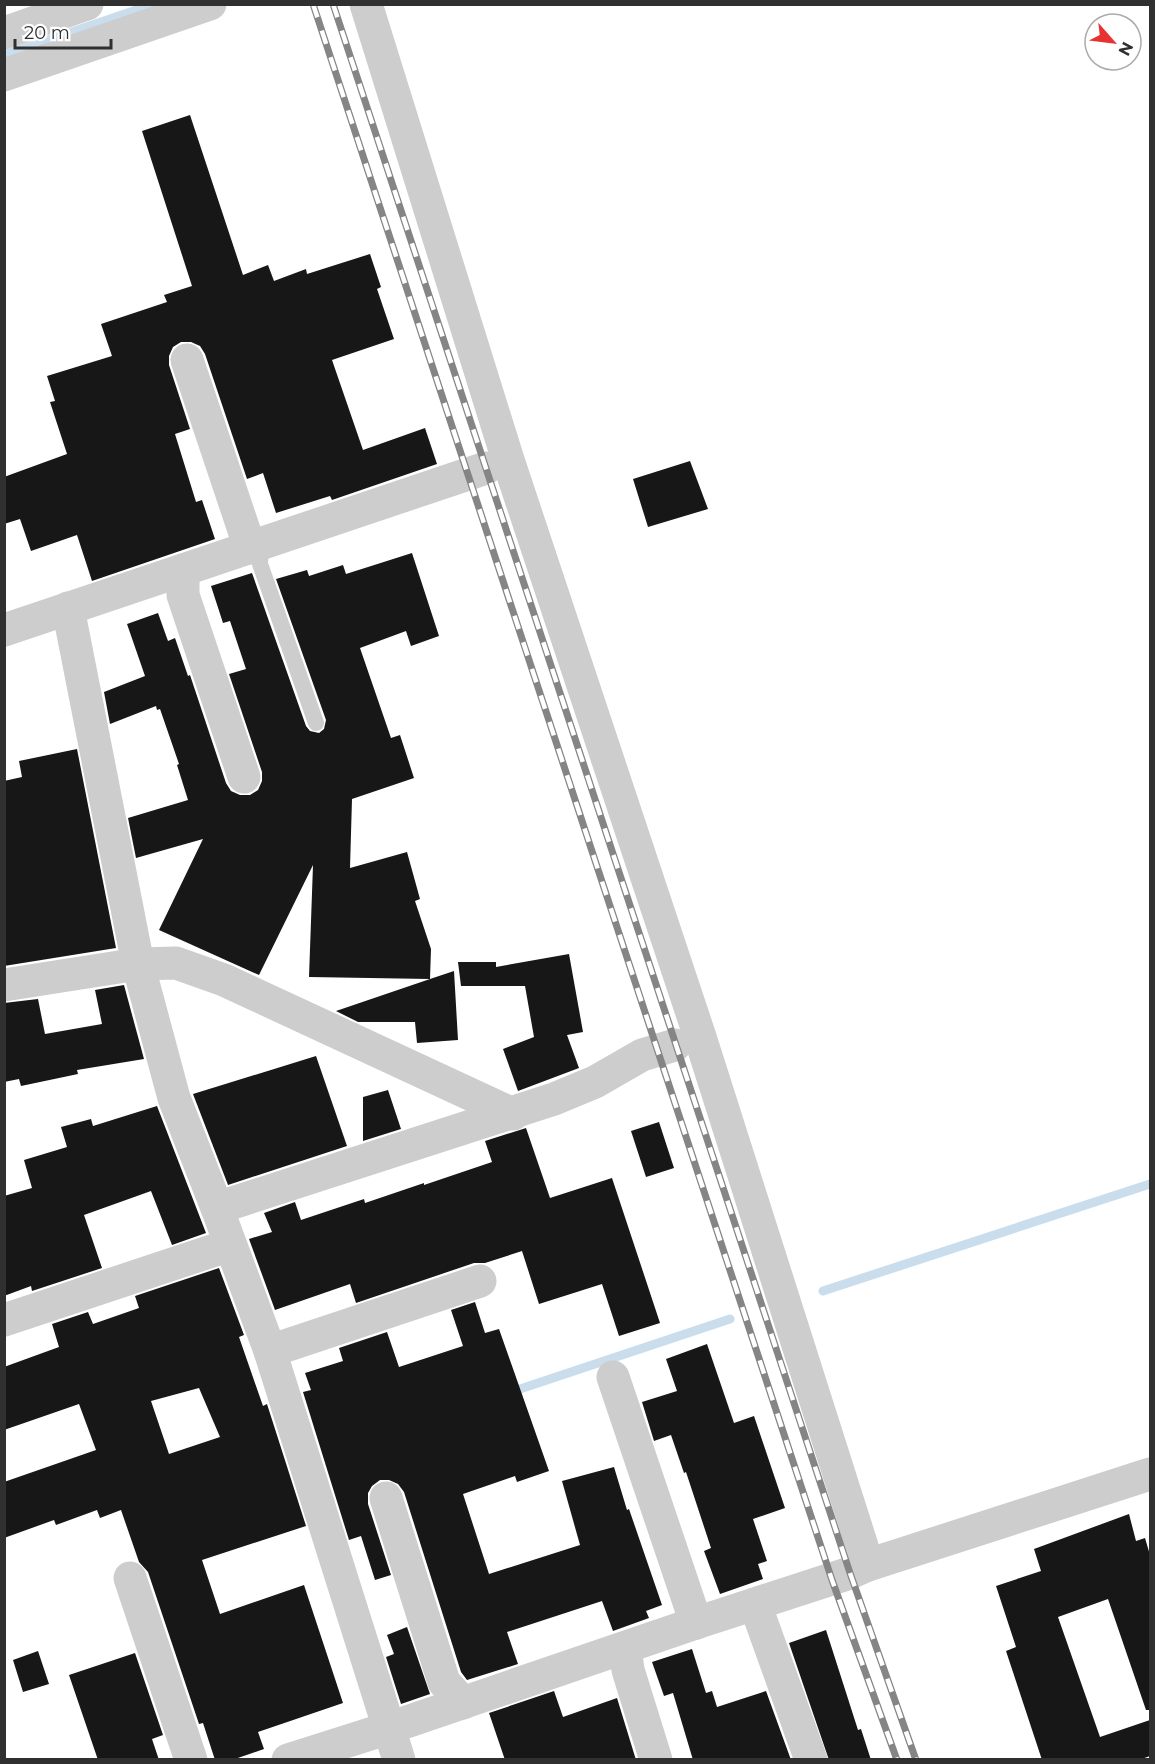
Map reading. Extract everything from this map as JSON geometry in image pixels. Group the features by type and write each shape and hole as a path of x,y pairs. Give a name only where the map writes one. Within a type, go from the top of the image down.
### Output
{"street":[{"path":"4,33 87,4"},
{"path":"4,75 210,4"},
{"path":"366,4 508,460 699,1037 868,1565"},
{"path":"187,360 256,546"},
{"path":"4,630 486,468"},
{"path":"183,570 183,595 244,777"},
{"path":"68,608 138,964 174,1098 270,1351 399,1760"},
{"path":"4,985 138,964 176,963 198,969 513,1114"},
{"path":"217,1208 513,1114 596,1082 642,1055 675,1045"},
{"path":"4,1320 230,1245"},
{"path":"270,1351 480,1281"},
{"path":"613,1377 696,1623"},
{"path":"288,1760 389,1728 696,1623 850,1574 868,1565 1150,1474"},
{"path":"386,1498 444,1682 463,1703"},
{"path":"130,1578 191,1760"},
{"path":"755,1604 811,1760"},
{"path":"625,1648 628,1670 656,1760"}],"lane":[{"path":"256,546 260,564 316,723"}],"building":[{"path":"190,115 243,275 268,265 274,281 306,269 307,274 370,254 381,287 377,289 394,339 332,360 363,450 425,428 437,464 332,500 330,496 276,513 263,473 247,479 205,354 200,346 191,342 181,342 173,347 169,356 169,365 190,429 175,434 196,502 202,500 215,539 92,581 77,535 31,551 20,519 4,524 4,477 67,454 50,402 55,401 47,376 112,356 101,324 167,302 164,295 192,286 142,131"},
{"path":"690,461 708,509 648,527 633,479"},
{"path":"412,553 439,636 411,646 406,631 360,648 391,738 400,735 414,778 352,799 350,868 407,852 420,899 415,901 431,949 430,979 309,977 313,865 259,975 159,930 203,839 136,858 128,818 188,800 177,765 179,764 160,709 157,710 156,706 110,724 104,692 145,676 127,624 158,613 168,641 175,638 188,676 190,675 226,783 231,791 240,795 250,795 258,790 262,781 262,772 229,674 246,669 230,621 223,623 211,586 252,573 306,726 310,731 319,733 324,729 326,720 276,579 307,570 309,576 343,565 346,574"},
{"path":"77,749 116,948 4,966 4,781 22,777 19,761"},
{"path":"569,954 583,1032 567,1035 579,1068 518,1091 503,1049 534,1037 525,986 461,986 458,962 496,962 496,967"},
{"path":"454,971 458,1040 417,1043 415,1022 358,1022 336,1011"},
{"path":"124,985 144,1059 77,1070 78,1074 21,1086 19,1079 4,1082 4,1003 38,999 45,1034 102,1024 95,990"},
{"path":"316,1056 347,1146 228,1185 193,1094"},
{"path":"388,1090 401,1129 363,1141 363,1097"},
{"path":"157,1106 206,1233 172,1245 151,1191 84,1215 102,1268 32,1291 31,1286 4,1296 4,1196 32,1188 24,1160 67,1147 61,1127 91,1119 93,1126"},
{"path":"659,1122 674,1168 646,1177 631,1131"},
{"path":"526,1128 550,1198 612,1178 660,1323 619,1336 602,1284 539,1304 522,1251 485,1263 474,1263 356,1303 350,1284 275,1310 249,1239 272,1232 264,1213 295,1202 301,1220 364,1199 365,1203 424,1183 424,1185 492,1162 485,1141"},
{"path":"219,1268 244,1335 239,1337 263,1406 267,1404 306,1526 202,1560 220,1614 304,1585 343,1703 258,1732 264,1749 232,1760 215,1760 203,1723 199,1724 148,1572 139,1562 121,1510 100,1518 97,1510 56,1525 54,1520 4,1538 4,1482 96,1450 79,1404 4,1430 4,1367 59,1347 52,1324 88,1312 93,1324 139,1308 135,1296","holes":["199,1388 220,1437 169,1454 151,1401"]},
{"path":"475,1302 485,1333 499,1329 549,1471 517,1482 515,1476 463,1494 489,1574 580,1545 562,1481 614,1467 627,1510 629,1509 662,1605 646,1611 649,1618 613,1631 602,1601 507,1632 518,1664 467,1680 461,1672 404,1492 398,1484 389,1480 380,1480 372,1486 368,1493 368,1504 391,1575 375,1580 361,1536 349,1540 303,1392 311,1390 305,1373 343,1361 339,1348 387,1332 399,1367 463,1346 451,1310"},
{"path":"707,1344 734,1423 754,1416 785,1508 753,1519 767,1561 758,1564 763,1579 720,1594 704,1551 711,1548 671,1435 654,1441 642,1402 677,1391 666,1359"},
{"path":"1129,1514 1136,1541 1145,1538 1150,1555 1150,1710 1146,1710 1108,1599 1058,1617 1100,1737 1150,1720 1150,1756 1139,1760 1042,1760 1006,1651 1016,1647 996,1586 1041,1571 1034,1549"},
{"path":"407,1627 430,1694 401,1704 386,1657 394,1654 387,1635"},
{"path":"826,1630 858,1730 861,1729 871,1760 829,1760 789,1643"},
{"path":"692,1649 706,1693 712,1691 717,1707 766,1691 791,1760 693,1760 673,1693 664,1696 652,1662"},
{"path":"38,1651 49,1684 23,1692 13,1660"},
{"path":"135,1653 163,1735 152,1739 159,1760 98,1760 69,1675"},
{"path":"554,1691 563,1717 617,1698 636,1760 505,1760 489,1713"}],"waterway":[{"path":"4,55 154,4"},
{"path":"823,1291 1150,1184"},
{"path":"511,1392 730,1319"}],"railway":[{"path":"313,4 832,1580 897,1760"},
{"path":"333,4 850,1573 916,1760"}]}
